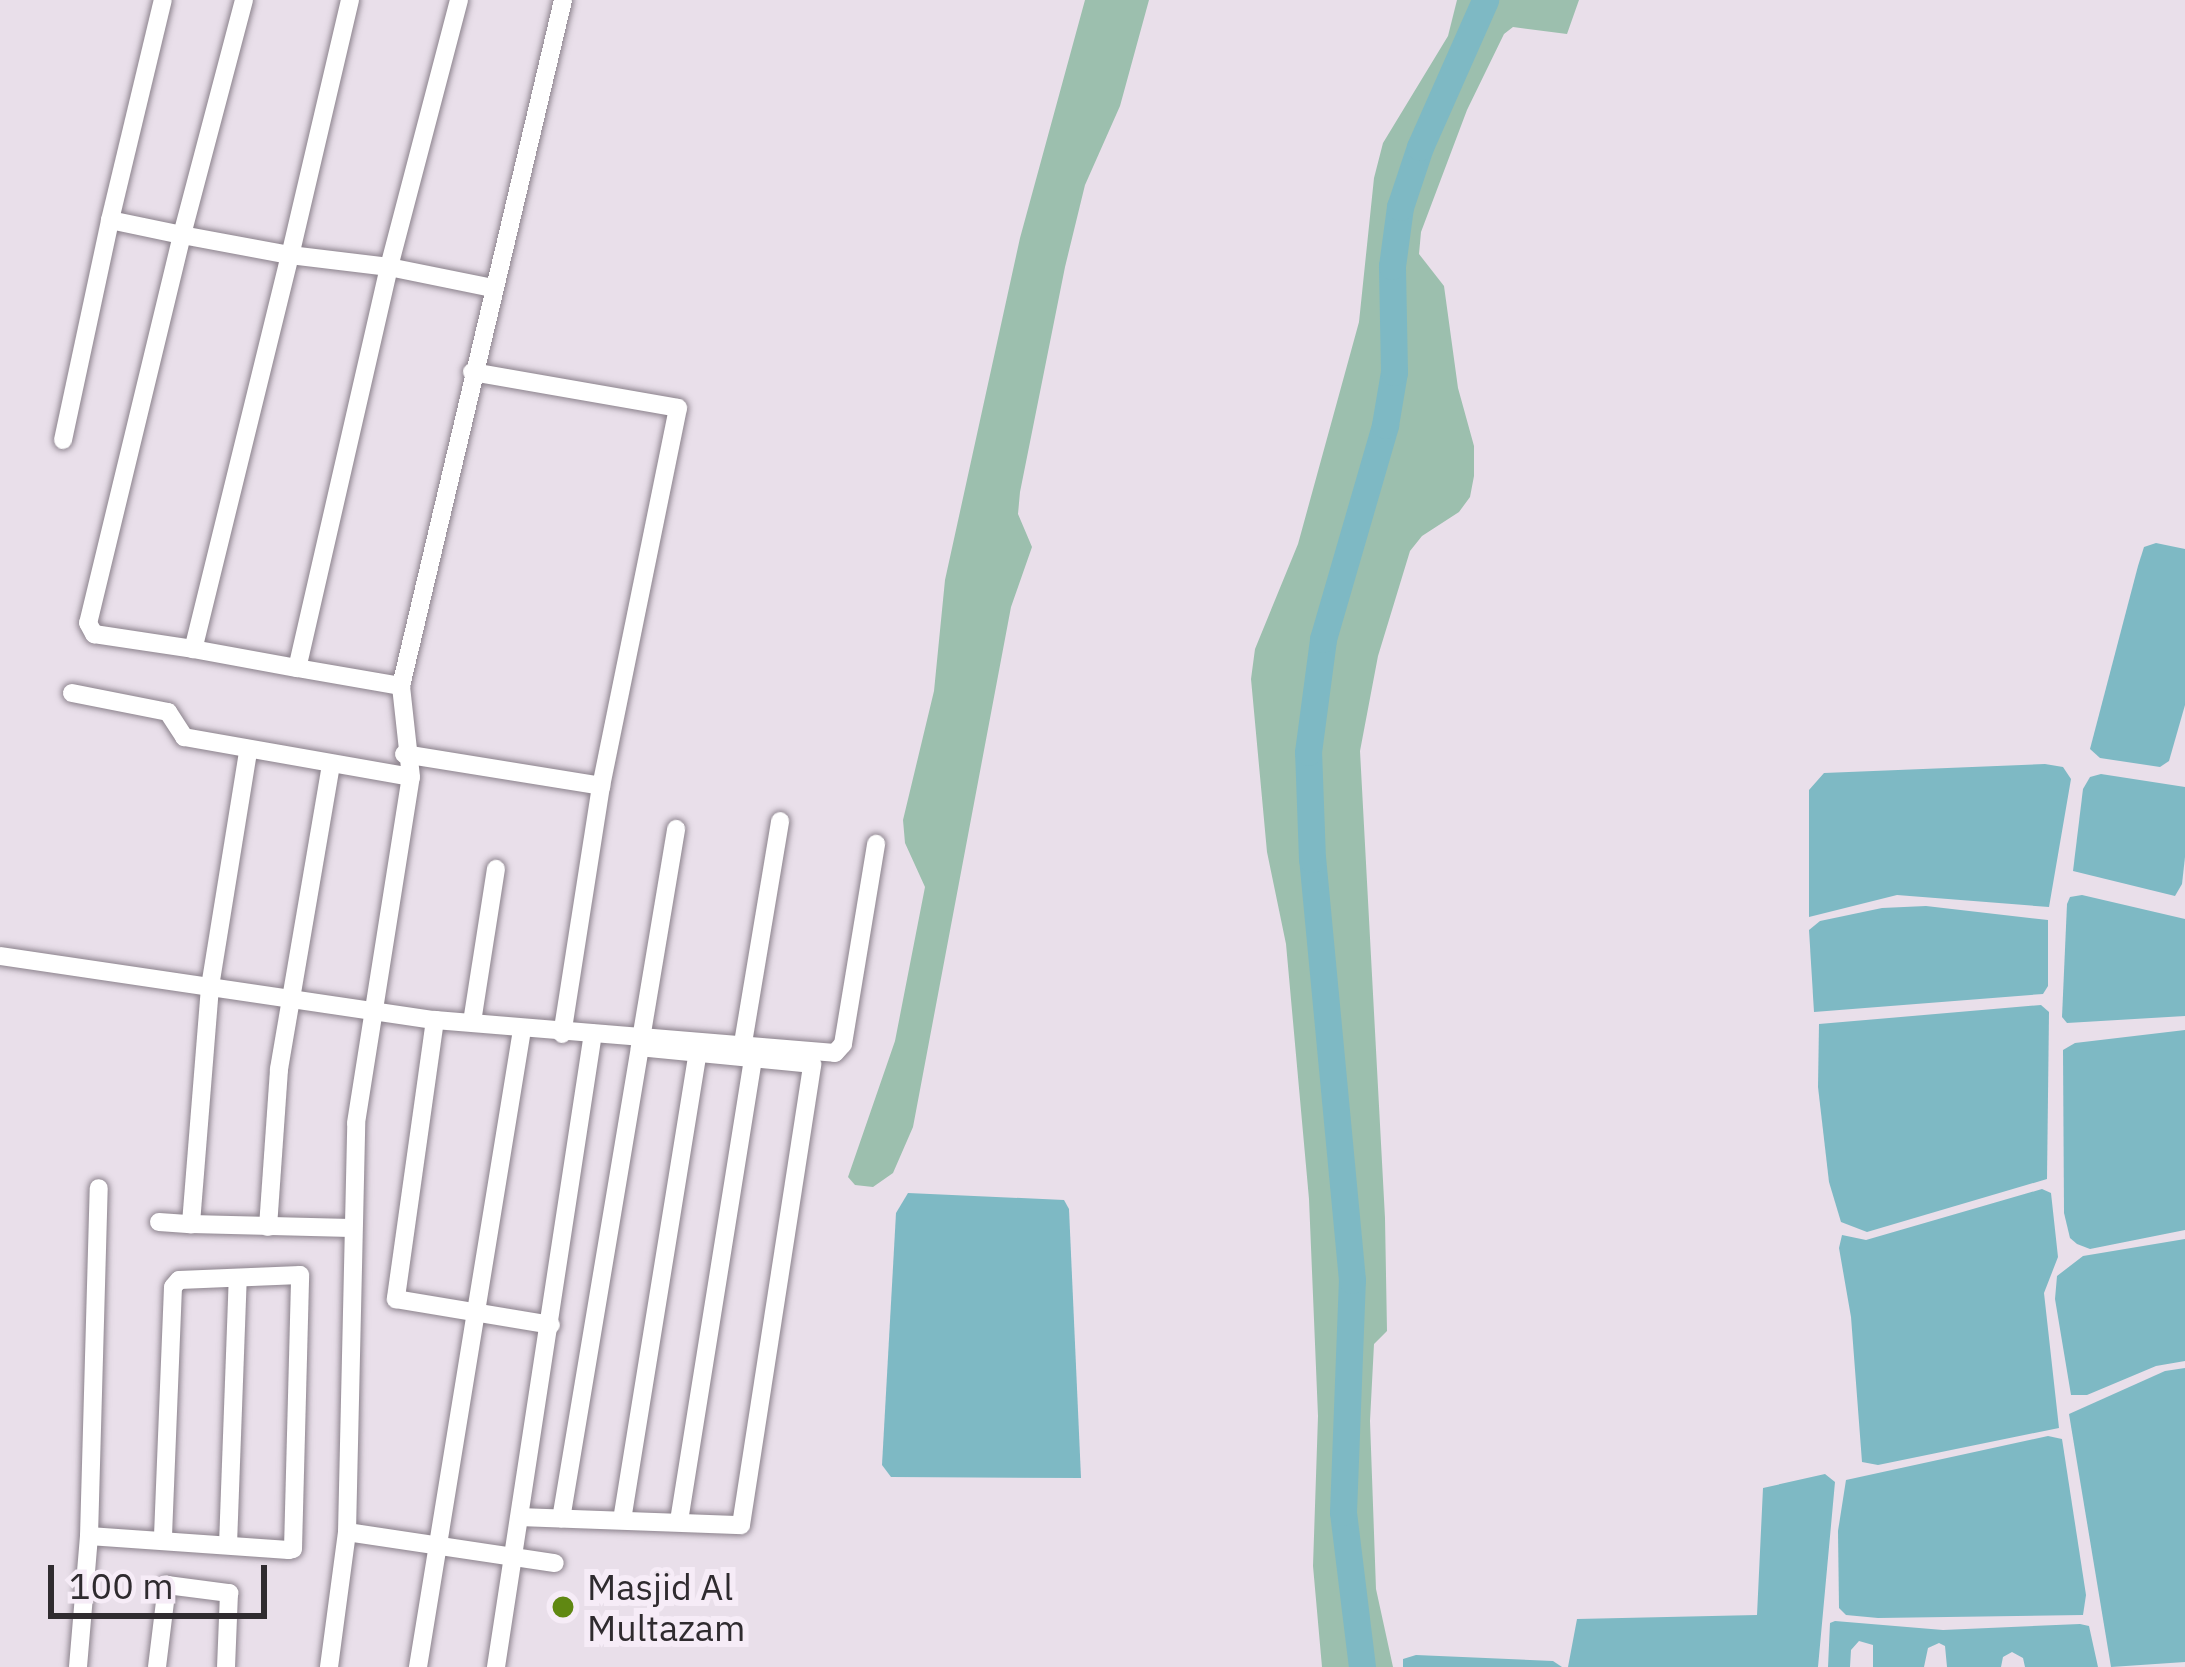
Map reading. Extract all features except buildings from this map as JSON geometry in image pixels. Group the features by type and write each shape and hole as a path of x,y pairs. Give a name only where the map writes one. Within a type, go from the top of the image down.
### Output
{"street":[{"path":"63,440 164,0"},
{"path":"244,0 88,623 94,634 401,686"},
{"path":"193,649 350,0"},
{"path":"297,668 389,267 460,0"},
{"path":"329,1667 347,1532 351,1173 371,1011 411,777 404,754 401,686 563,0"},
{"path":"110,220 492,288"},
{"path":"472,372 678,408 601,786 562,1034"},
{"path":"72,693 168,712 184,737 248,752 411,777"},
{"path":"191,1224 210,987 248,752"},
{"path":"404,754 601,786"},
{"path":"268,1227 279,1069 332,764"},
{"path":"679,1522 780,821"},
{"path":"642,1033 676,829"},
{"path":"561,1518 640,1047 698,1053 835,1053 843,1044 876,844"},
{"path":"472,1022 496,869"},
{"path":"0,956 435,1020 562,1034 642,1033 812,1064 741,1525 520,1517"},
{"path":"435,1020 395,1294 399,1301 551,1325"},
{"path":"418,1667 521,1030"},
{"path":"496,1667 593,1034"},
{"path":"622,1520 698,1053"},
{"path":"77,1667 89,1536 99,1188"},
{"path":"159,1222 351,1228"},
{"path":"89,1536 289,1550 295,1545 304,1281 300,1275 179,1280 173,1287 163,1541"},
{"path":"228,1545 238,1278"},
{"path":"347,1532 554,1563"},
{"path":"157,1667 164,1586 230,1596 226,1667"}],"green space":[{"path":"1085,0 1149,0 1120,106 1085,185 1065,267 1020,492 1018,514 1032,547 1011,607 913,1127 893,1173 873,1187 855,1185 848,1177 895,1041 925,887 905,843 903,820 934,691 945,580 1020,238"},
{"path":"1457,0 1579,0 1567,34 1513,27 1504,34 1467,110 1421,232 1419,254 1444,286 1458,388 1474,446 1474,476 1470,497 1459,512 1422,536 1410,551 1378,656 1360,751 1385,1218 1387,1331 1374,1344 1370,1421 1376,1589 1393,1667 1322,1667 1313,1566 1318,1416 1309,1199 1286,944 1267,852 1251,679 1255,649 1298,544 1359,322 1374,178 1383,143 1448,36"}],"water":[{"path":"2156,543 2185,549 2185,705 2169,761 2160,767 2100,758 2090,749 2144,547"},
{"path":"2063,767 2071,779 2049,907 1897,895 1809,917 1809,790 1824,773"},
{"path":"2101,774 2185,787 2185,857 2182,884 2175,896 2073,871 2083,789 2090,777"},
{"path":"2082,895 2185,919 2185,1016 2067,1023 2062,1017 2067,904 2070,897"},
{"path":"1926,906 2048,920 2048,986 2043,994 1814,1012 1809,930 1820,921 1882,908"},
{"path":"2041,1005 2049,1012 2047,1179 1867,1232 1841,1222 1829,1182 1818,1087 1819,1024"},
{"path":"2185,1030 2185,1230 2090,1249 2077,1244 2070,1238 2064,1213 2063,1050 2075,1043"},
{"path":"2042,1189 2051,1193 2058,1257 2044,1293 2059,1428 1878,1465 1862,1462 1851,1317 1839,1248 1842,1235 1866,1240"},
{"path":"908,1193 1064,1200 1069,1209 1081,1478 891,1477 882,1465 896,1213"},
{"path":"2185,1239 2185,1361 2156,1366 2087,1395 2071,1395 2055,1299 2057,1276 2083,1256"},
{"path":"2185,1368 2185,1662 2111,1667 2069,1414 2165,1371"},
{"path":"2048,1436 2062,1439 2086,1595 2083,1615 1878,1618 1846,1615 1839,1608 1838,1531 1846,1480"},
{"path":"1825,1474 1835,1482 1818,1667 1568,1667 1577,1619 1757,1615 1763,1488"},
{"path":"1830,1623 1943,1630 2080,1624 2089,1626 2098,1667 2025,1667 2023,1658 2012,1652 2003,1657 2001,1667 1947,1667 1945,1646 1939,1643 1928,1648 1924,1667 1873,1667 1873,1645 1859,1641 1851,1650 1850,1667 1828,1667"},
{"path":"1416,1655 1553,1661 1562,1667 1403,1667 1403,1659"}],"waterway":[{"path":"1362,1667 1343,1512 1352,1280 1312,859 1308,752 1323,639 1385,425 1394,372 1392,266 1400,207 1420,147 1485,0"}],"place":[{"name":"Masjid Al Multazam","path":"563,1607"}]}
